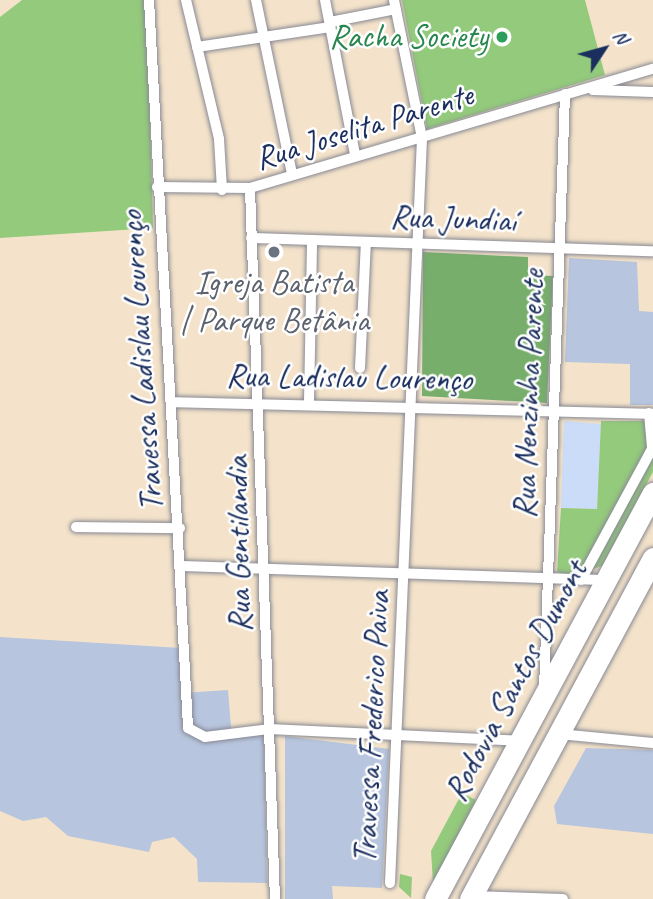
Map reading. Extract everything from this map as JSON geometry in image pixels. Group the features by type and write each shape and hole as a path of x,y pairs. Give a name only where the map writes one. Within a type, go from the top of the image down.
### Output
{"highway":[{"name":"Rodovia Santos Dumont","path":"435,899 653,493"},
{"name":"Rodovia Santos Dumont","path":"471,897 559,734 647,581 653,558"}],"street":[{"path":"186,0 219,139 222,190"},
{"path":"256,0 292,174"},
{"path":"325,0 355,154"},
{"name":"Travessa Ladislau Lourenço","path":"149,1 180,528 186,719 196,736 269,729"},
{"path":"197,47 330,24 395,5"},
{"name":"Travessa Frederico Paiva","path":"390,883 415,405 415,240 422,138 395,5"},
{"name":"Rua Joselita Parente","path":"158,187 222,190 250,188 355,154 422,138 653,69"},
{"name":"Rua Joselita Parente","path":"581,90 653,92"},
{"name":"Rua Nenzinha Parente","path":"544,696 565,94"},
{"name":"Rua Gentilandia","path":"250,188 262,402 275,899"},
{"name":"Rua Jundiaí","path":"251,239 366,243 415,240 561,249 653,251"},
{"path":"309,401 312,241"},
{"path":"360,368 366,243"},
{"name":"Rua Ladislau Lourenço","path":"171,402 309,401 555,408 651,414"},
{"path":"581,580 653,448 651,414"},
{"path":"76,527 180,528"},
{"path":"180,566 605,580"},
{"path":"269,729 397,733 520,741"},
{"path":"559,734 653,743"},
{"path":"471,897 564,899"}],"shaded area":[{"path":"569,258 637,262 639,311 653,312 653,405 630,405 630,364 565,362"},
{"path":"564,421 601,424 597,509 561,508"},
{"path":"0,637 181,648 183,693 228,690 232,739 264,734 267,883 198,882 197,859 174,837 152,842 149,852 68,836 46,817 23,821 0,811"},
{"path":"285,736 389,749 382,888 332,886 333,899 285,899"},
{"path":"586,748 653,750 653,834 557,824 554,806"}],"green space":[{"path":"22,0 147,0 153,228 0,238 0,17"},
{"name":"Racha Society","path":"402,0 585,0 605,75 427,129"},
{"path":"423,252 528,257 528,275 553,276 547,403 422,396"},
{"path":"601,421 653,421 653,472 602,566 571,576 557,572 561,508 597,509"},
{"path":"462,793 476,800 433,883 431,851"},
{"path":"400,874 412,877 411,898 399,887"}],"place":[{"name":"Racha Society","path":"502,37"},
{"name":"Igreja Batista | Parque Betânia","path":"274,252"}]}
